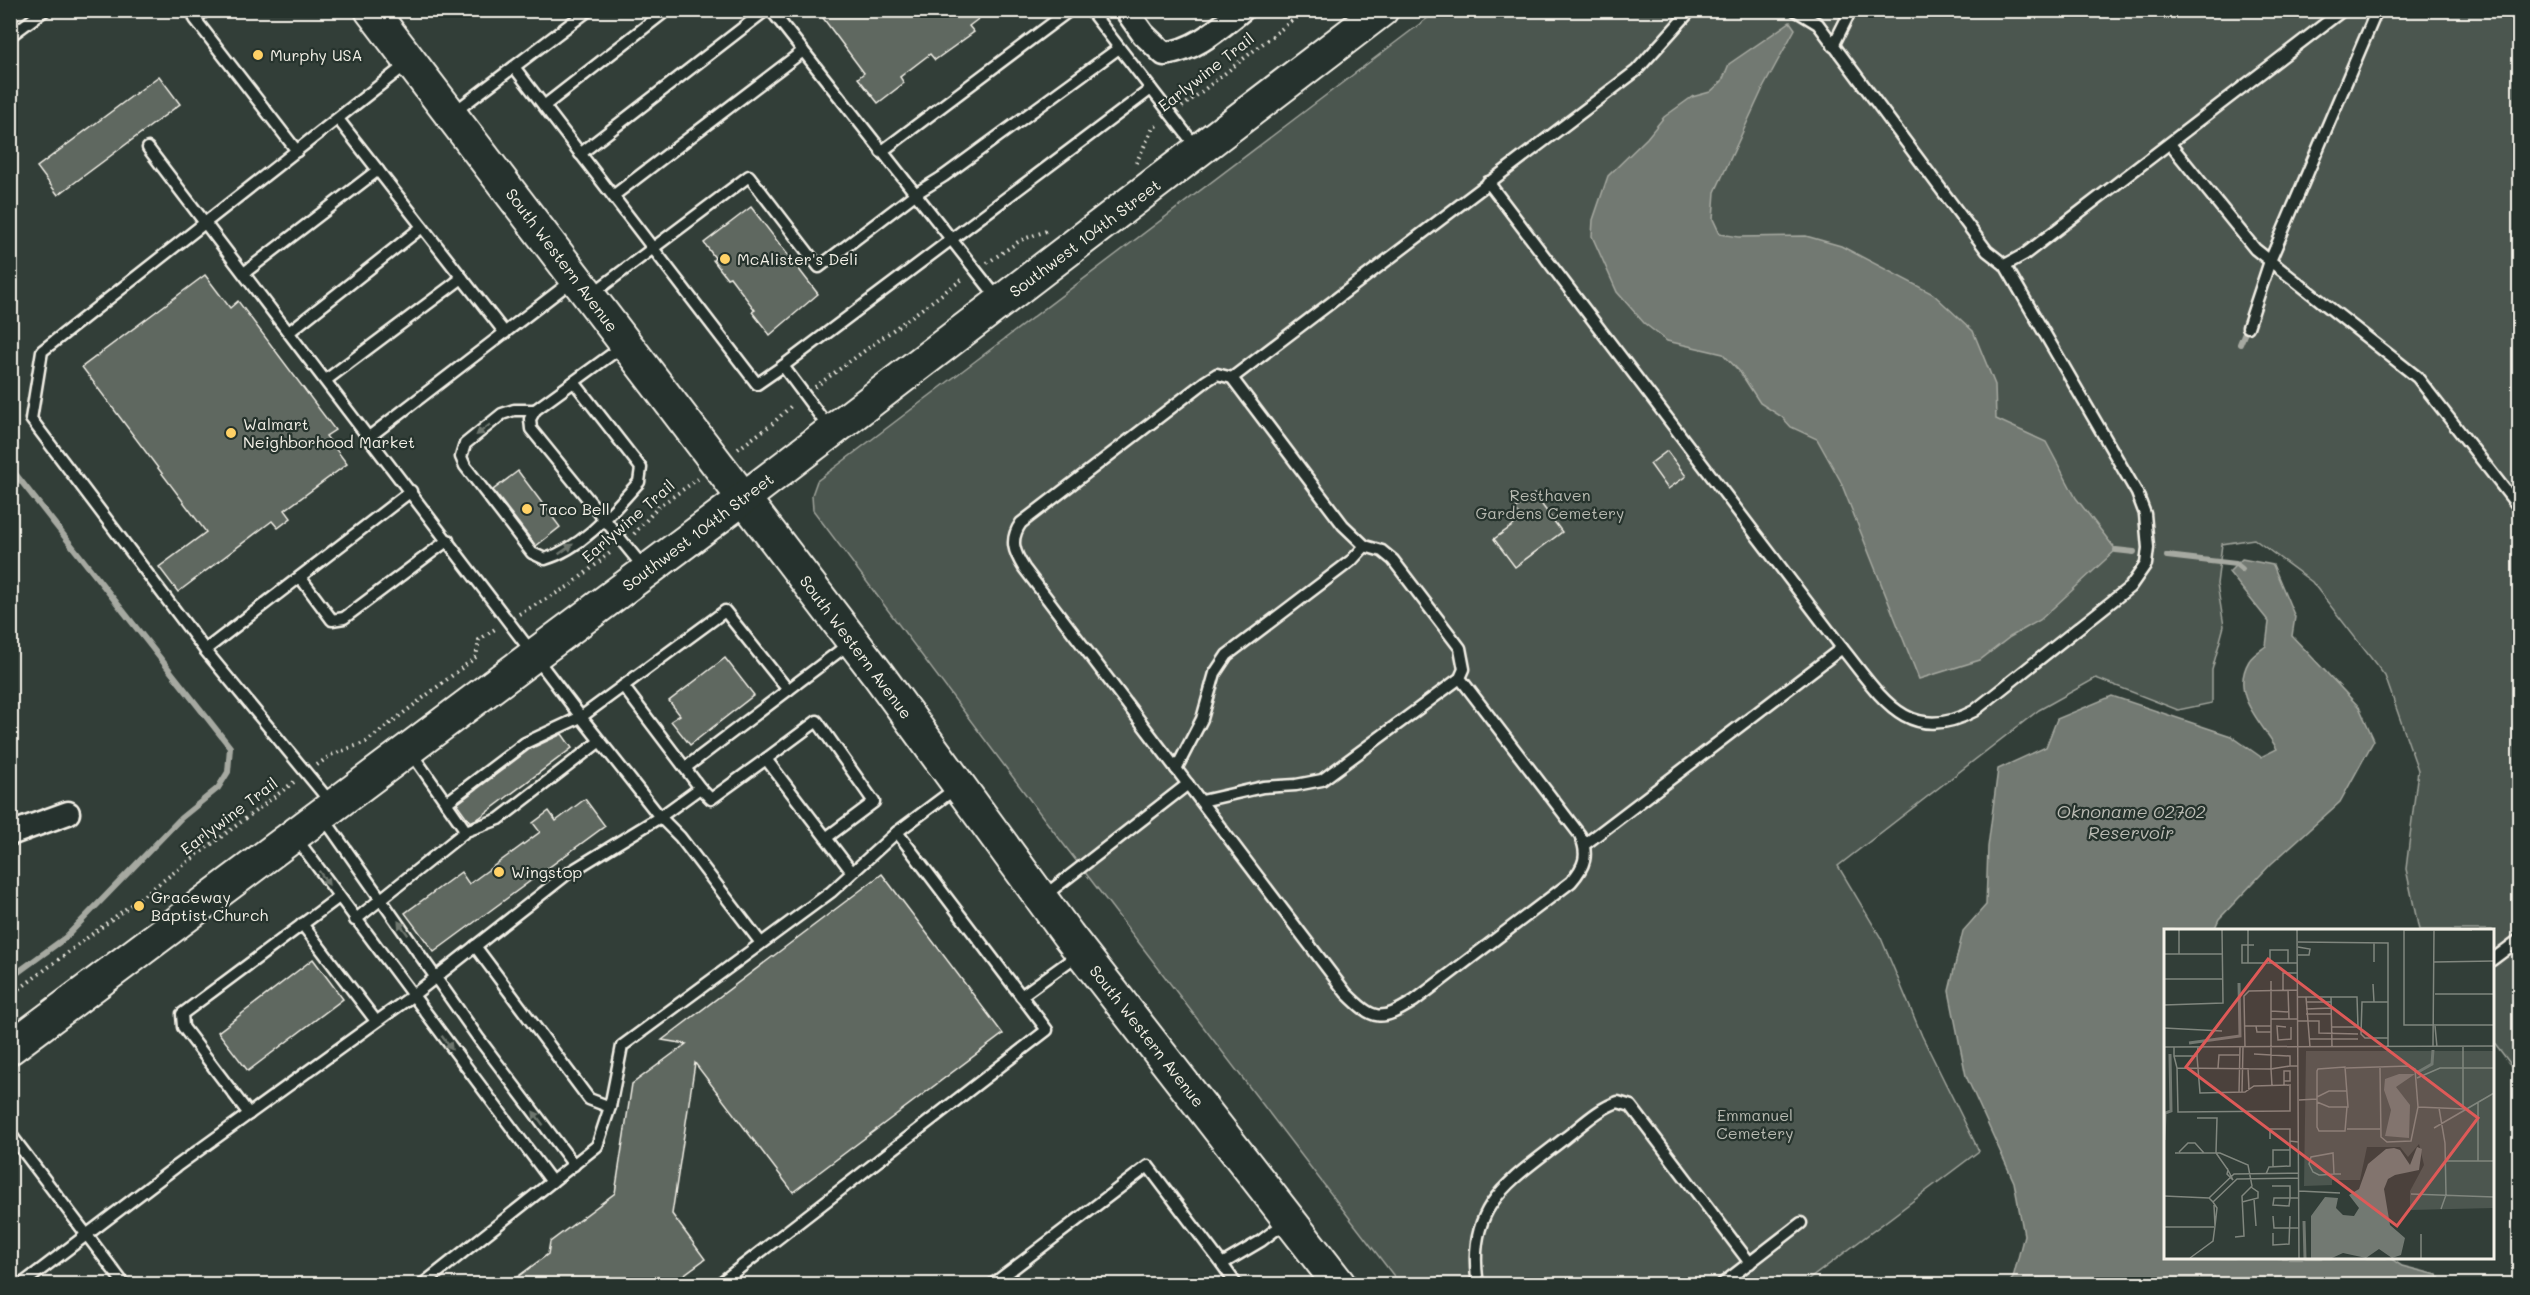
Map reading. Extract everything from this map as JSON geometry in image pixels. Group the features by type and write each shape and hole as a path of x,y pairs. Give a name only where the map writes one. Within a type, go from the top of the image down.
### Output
{"main road":[{"name":"South Western Avenue","path":"371,10 852,641 1082,952 1339,1284"},
{"name":"Southwest 104th Street","path":"10,1048 744,498 1382,10"}],"street":[{"path":"1126,10 1143,34 1164,54 1180,52 1199,44 1242,10"},
{"path":"10,834 68,813"}],"lane":[{"path":"207,10 195,19 297,151"},
{"path":"451,115 589,10"},
{"path":"544,106 667,10"},
{"path":"580,154 766,10"},
{"path":"771,10 1000,303"},
{"path":"882,152 1070,10"},
{"path":"1090,10 1200,151"},
{"path":"1232,378 1636,71 1691,10"},
{"path":"1488,182 1842,648 1894,708 1915,720 1944,724 1974,711 2130,587 2146,564 2148,548 2145,514 2137,493 2005,265 1986,251 1818,24 1795,10"},
{"path":"1833,46 1851,10"},
{"path":"2005,265 2025,254 2343,10"},
{"path":"2248,327 2270,261 2377,10"},
{"path":"10,36 41,12"},
{"path":"369,437 505,333 654,249 749,176 819,267 915,194 944,176 1119,48"},
{"path":"613,196 803,51"},
{"path":"410,62 42,351 31,419 206,650 307,772 327,810 381,898 479,1039 574,1165"},
{"path":"514,67 757,384 952,241 1151,88"},
{"path":"338,119 505,333"},
{"path":"2170,144 2254,249 2417,377 2520,509"},
{"path":"148,148 581,717 660,817 680,837 761,943"},
{"path":"244,273 378,170"},
{"path":"289,332 422,227"},
{"path":"326,380 462,278"},
{"path":"626,344 535,410 530,419 531,429 646,571"},
{"path":"783,366 831,431"},
{"path":"1202,801 1263,787 1296,785 1322,780 1460,678 1464,669 1463,658 1456,643 1393,560 1382,551 1365,546 1343,525 1232,378 1217,374 1030,515 1015,531 1012,541 1024,568 1346,993 1367,1014 1378,1017 1387,1016 1414,1001 1571,882 1584,864 1586,854 1580,835 1460,678"},
{"path":"535,410 514,410 502,414 465,444 461,457 465,466 538,558 545,559 561,553 605,520 639,482 641,468 574,381"},
{"path":"206,650 411,491"},
{"path":"300,577 332,620 344,618 448,540"},
{"path":"1176,769 1202,719 1215,673 1227,655 1352,560 1365,546"},
{"path":"446,803 525,743 581,717 725,611 788,690"},
{"path":"685,768 852,641"},
{"path":"1584,845 1842,648"},
{"path":"623,686 700,788 711,799 817,721 874,802 826,838"},
{"path":"355,920 466,831 500,819 600,741"},
{"path":"409,749 466,831"},
{"path":"766,759 852,872"},
{"path":"1042,898 1188,784"},
{"path":"423,1284 597,1146 610,1107 622,1046 831,892 897,832 959,786"},
{"path":"22,1284 249,1114 412,996 567,874 660,817 700,788"},
{"path":"719,1284 1047,1030 897,832"},
{"path":"294,836 552,1182"},
{"path":"249,1114 183,1027 182,1014 339,897"},
{"path":"303,924 376,1021"},
{"path":"2494,959 2520,939"},
{"path":"475,946 589,1099 610,1107"},
{"path":"1021,996 1082,952"},
{"path":"1478,1284 1475,1262 1476,1239 1491,1204 1513,1178 1605,1108 1618,1102 1631,1106 1750,1263"},
{"path":"10,1133 14,1146 124,1284"},
{"path":"993,1284 1148,1166 1236,1284"},
{"path":"1222,1264 1261,1241 1289,1219"},
{"path":"1722,1284 1801,1223"}],"path":[{"name":"Earlywine Trail","path":"1130,168 1138,161 1154,128 1294,19 1311,10"},
{"name":"Earlywine Trail","path":"10,996 307,772 331,755 366,742 476,657 479,640 572,585 623,542 658,507 719,465 772,424 804,394 1021,240 1050,230"}],"green space":[{"name":"Resthaven Gardens Cemetery","path":"1437,11 2519,11 2519,1075 2494,1042 2494,929 2419,929 2406,869 2418,770 2385,676 2312,582 2254,539 2222,544 2217,584 2224,626 2212,670 2212,703 2178,710 2096,678 2039,710 1838,866 1881,938 1922,1036 1979,1151 1803,1284 1400,1284 1045,820 813,510 812,495 817,481"}],"water":[{"path":"1790,22 1795,29 1763,88 1715,192 1713,219 1720,234 1739,237 1806,236 1841,246 1933,294 1973,331 1995,385 1996,419 2046,442 2076,498 2116,550 2040,620 2010,637 1980,660 1919,679 1840,480 1817,439 1791,427 1782,417 1760,403 1740,372 1723,354 1667,341 1644,323 1617,292 1592,236 1593,220 1608,176 1647,138 1664,117 1692,97 1710,92 1722,81 1729,64"},
{"name":"Oknoname 02702 Reservoir","path":"2242,559 2273,565 2295,617 2292,636 2359,707 2374,740 2340,802 2271,864 2219,919 2214,929 2164,929 2164,1259 2392,1259 2402,1266 2437,1275 2444,1284 2008,1284 2013,1278 2024,1235 2014,1182 1966,1076 1949,991 1963,931 1986,905 1988,847 1998,769 2046,747 2057,719 2112,696 2231,736 2261,757 2277,749 2250,708 2243,685 2244,673 2249,661 2266,646 2269,622 2229,572"}],"building":[{"path":"817,10 990,10 969,26 974,32 935,60 930,54 900,77 904,83 878,103 858,78 864,73"},
{"path":"159,76 180,104 58,195 37,167"},
{"path":"751,207 818,294 770,335 752,312 755,310 730,277 727,278 713,260 715,258 704,243"},
{"name":"Walmart Neighborhood Market","path":"205,275 230,308 238,301 335,430 326,436 347,464 285,510 291,518 278,528 272,521 178,592 159,567 206,532 82,367"},
{"path":"1667,451 1686,476 1668,489 1650,464"},
{"name":"Taco Bell","path":"518,471 560,527 536,546 493,490"},
{"path":"1534,494 1562,532 1515,567 1494,539 1522,519 1515,509"},
{"path":"725,658 754,695 690,745 671,721 680,715 669,701"},
{"path":"562,734 572,748 479,818 470,822 457,804 530,749"},
{"path":"585,799 605,826 434,952 405,913 461,872 469,884 540,832 533,823 549,811 556,821"},
{"path":"882,874 1003,1034 793,1192 695,1063 672,1214 705,1259 671,1284 508,1284 548,1254 550,1242 615,1193 632,1084 686,1044 662,1040"},
{"path":"313,959 343,999 248,1071 218,1032"}],"waterway":[{"path":"2240,344 2248,325"},
{"path":"10,467 230,747 228,772 218,788 181,818 65,938 10,978"},
{"path":"2116,550 2134,552"},
{"path":"2167,556 2236,564 2242,569"}],"place":[{"name":"Murphy USA","path":"258,55"},
{"name":"McAlister's Deli","path":"725,259"},
{"name":"Walmart Neighborhood Market","path":"231,433"},
{"name":"Taco Bell","path":"527,509"},
{"name":"Wingstop","path":"499,872"},
{"name":"Graceway Baptist Church","path":"139,906"}],"park label":[{"name":"Emmanuel Cemetery","path":"1755,1124"}]}
